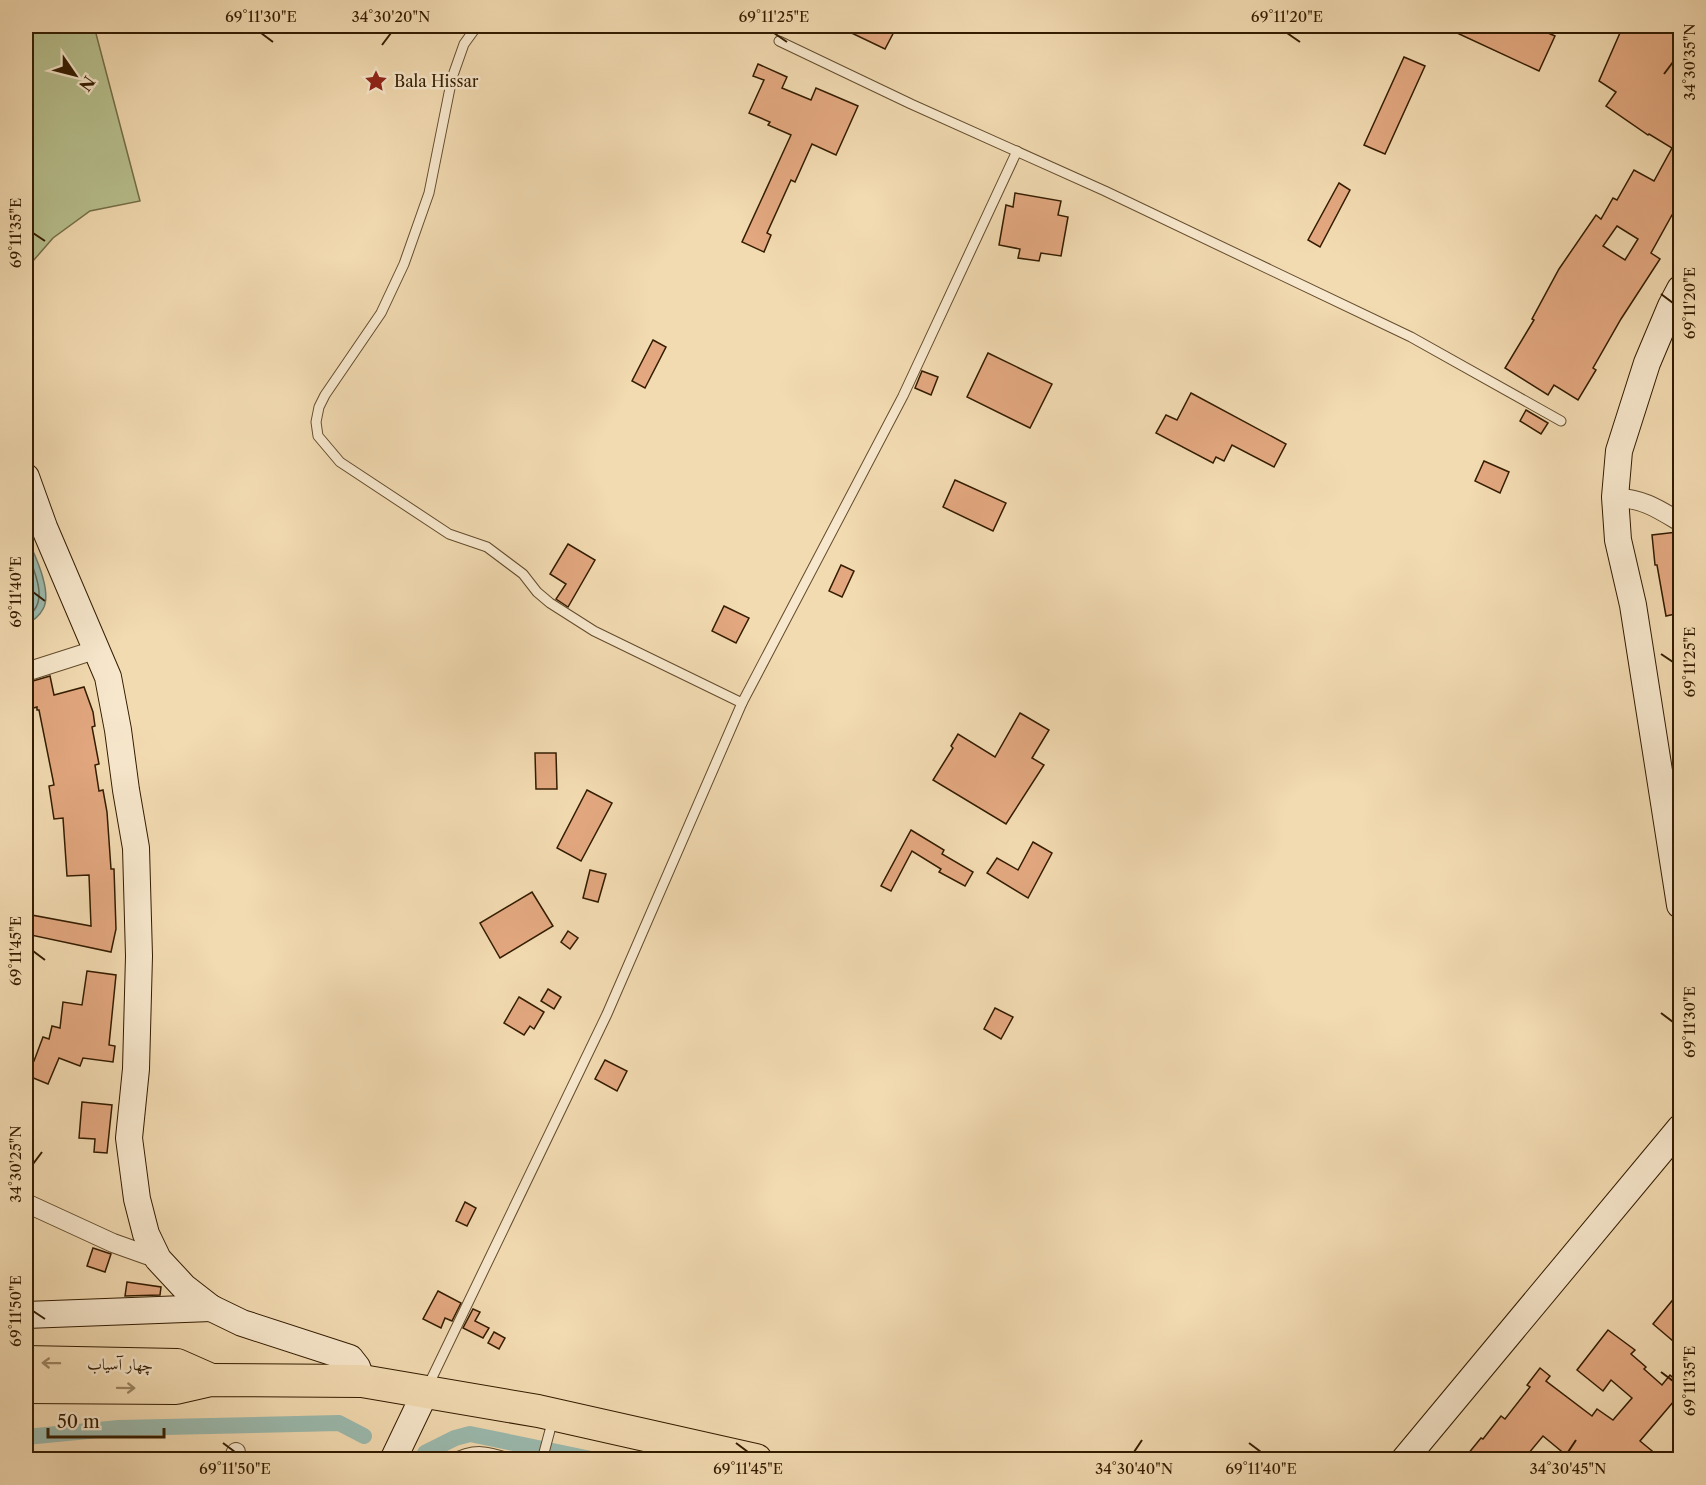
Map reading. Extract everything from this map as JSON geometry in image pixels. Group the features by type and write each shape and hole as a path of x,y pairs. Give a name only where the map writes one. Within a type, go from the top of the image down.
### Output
{"highway":[{"name":"چهار آسیاب","path":"26,1362 177,1365 212,1380"},
{"name":"چهار آسیاب","path":"34,1392 176,1388 212,1380 362,1381 426,1391 551,1425 756,1460"}],"street":[{"path":"1680,289 1647,363 1619,451 1615,497 1618,540 1633,605 1680,905"},
{"path":"26,477 44,526 98,649 110,688 136,848 139,956 136,1070 129,1138 137,1199 146,1234 158,1259 184,1287 211,1308 242,1323 350,1358 357,1367 362,1381"},
{"path":"1615,497 1649,503 1680,522"},
{"path":"26,672 98,649"},
{"path":"1404,1460 1680,1128"},
{"path":"26,1203 113,1243 158,1259"},
{"path":"26,1315 211,1308"},
{"path":"393,1460 426,1391"}],"lane":[{"path":"477,26 464,44 452,78 429,193 404,264 381,313 325,395 319,407 316,422 318,436 340,462 449,534 487,547 523,574 537,592 550,603 594,631 742,703"},
{"path":"779,41 911,104 1105,191 1410,336 1561,421"},
{"path":"426,1391 607,1014 742,703 903,396 1017,151"},
{"path":"542,1457 551,1425"},
{"path":"452,1460 464,1452 485,1450 515,1460"}],"green space":[{"path":"26,26 94,26 140,201 90,211 53,238 26,269"}],"water":[{"path":"26,537 41,572 46,593 41,612 26,624"}],"building":[{"path":"837,26 897,26 885,49"},
{"path":"1442,26 1532,26 1555,36 1539,71"},
{"path":"1623,26 1680,26 1680,220 1672,215 1651,253 1660,259 1621,319 1593,368 1596,370 1578,400 1554,385 1548,395 1505,368 1534,320 1532,319 1559,269 1596,215 1601,219 1613,198 1617,200 1634,170 1654,181 1672,148 1648,135 1606,106 1616,92 1599,81","holes":["1617,226 1638,239 1625,260 1603,246"]},
{"path":"1404,57 1425,66 1385,154 1364,145"},
{"path":"758,64 787,77 782,88 811,100 816,88 858,106 836,155 812,144 795,182 791,180 767,233 771,235 764,252 742,242 791,135 768,125 770,122 749,113 764,80 753,76"},
{"path":"1339,183 1350,190 1320,247 1308,240"},
{"path":"1015,193 1061,201 1058,215 1068,217 1061,256 1041,253 1039,261 1018,258 1020,249 999,245 1006,205 1013,207"},
{"path":"653,340 666,347 645,388 632,381"},
{"path":"988,353 1052,384 1030,428 967,397"},
{"path":"922,371 938,377 931,395 915,388"},
{"path":"1191,393 1286,444 1274,467 1232,445 1224,461 1216,457 1213,463 1156,433 1166,415 1177,420"},
{"path":"1526,410 1548,423 1541,434 1520,421"},
{"path":"1484,461 1509,472 1500,493 1475,481"},
{"path":"955,480 1006,503 993,531 943,507"},
{"path":"1677,532 1680,562 1680,613 1666,616 1657,565 1655,565 1652,535"},
{"path":"568,544 595,560 568,607 556,599 566,584 550,574"},
{"path":"841,565 854,571 842,597 829,591"},
{"path":"724,606 749,618 736,643 712,631"},
{"path":"50,676 54,695 84,687 93,712 95,726 92,727 99,764 95,765 99,791 103,790 111,869 114,869 116,929 111,952 26,934 26,914 91,926 89,875 67,876 63,818 54,819 49,786 54,785 39,710 37,707 26,710 26,683"},
{"path":"1020,713 1049,730 1032,758 1044,765 1006,824 933,780 953,748 951,746 958,734 995,757"},
{"path":"535,753 556,753 557,789 536,789"},
{"path":"587,790 612,803 581,861 557,848"},
{"path":"911,830 944,850 942,854 973,872 965,886 939,872 941,869 912,851 891,891 881,886"},
{"path":"1033,842 1052,853 1028,898 987,873 997,858 1018,870"},
{"path":"590,870 606,874 598,902 583,898"},
{"path":"532,892 553,926 500,958 480,923"},
{"path":"568,931 578,938 570,949 561,942"},
{"path":"87,971 116,975 109,1045 115,1046 113,1062 83,1058 80,1066 59,1058 48,1084 26,1075 29,1058 34,1061 43,1037 49,1039 52,1026 60,1028 63,1002 82,1005"},
{"path":"548,989 561,997 554,1009 541,1001"},
{"path":"519,997 544,1012 534,1029 530,1026 524,1035 504,1023"},
{"path":"995,1008 1013,1017 1001,1039 984,1029"},
{"path":"605,1060 627,1071 617,1091 595,1079"},
{"path":"82,1102 112,1105 107,1153 94,1152 95,1139 79,1138"},
{"path":"465,1202 476,1208 467,1226 456,1221"},
{"path":"93,1248 111,1254 105,1272 87,1266"},
{"path":"127,1282 161,1287 160,1295 125,1296"},
{"path":"438,1291 461,1303 452,1321 445,1318 441,1328 423,1319"},
{"path":"1680,1291 1680,1347 1653,1324"},
{"path":"473,1309 480,1312 475,1321 489,1328 483,1338 463,1328"},
{"path":"1608,1330 1635,1350 1631,1354 1662,1385 1670,1375 1680,1384 1680,1394 1640,1441 1663,1460 1572,1460 1543,1436 1523,1460 1463,1460 1501,1416 1505,1419 1530,1387 1527,1385 1540,1368 1550,1376 1546,1381 1592,1416 1597,1409 1613,1420 1632,1398 1611,1380 1603,1391 1577,1370"},
{"path":"494,1332 505,1338 499,1349 488,1343"}],"waterway":[{"path":"26,1437 119,1428 339,1423 364,1436"},
{"path":"425,1453 455,1438 470,1434 596,1460"}],"place":[{"name":"Bala Hissar","path":"376,81"}]}
